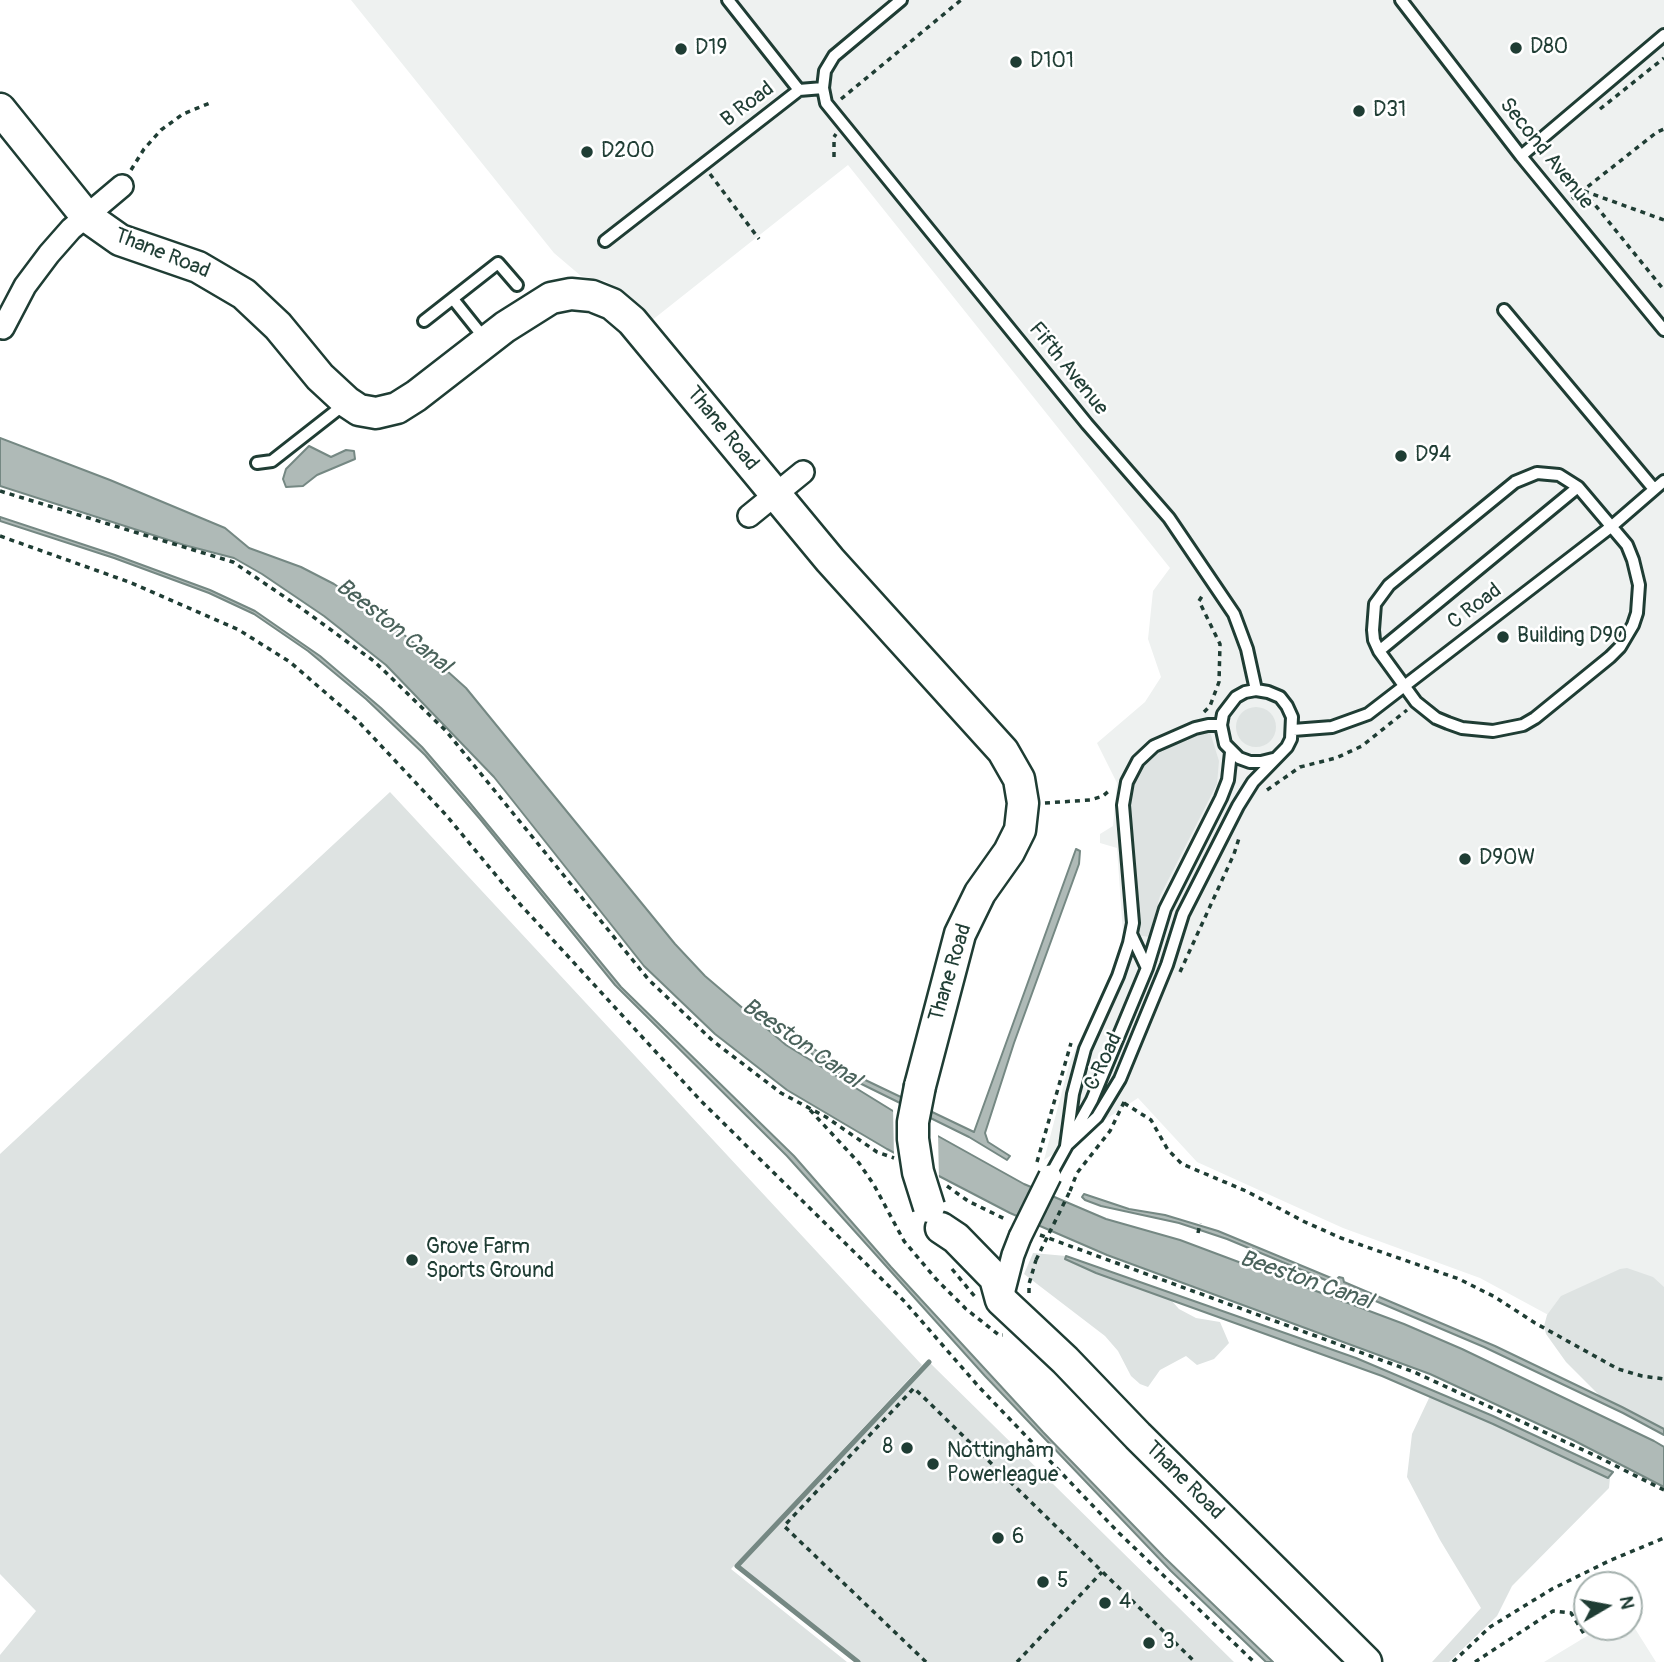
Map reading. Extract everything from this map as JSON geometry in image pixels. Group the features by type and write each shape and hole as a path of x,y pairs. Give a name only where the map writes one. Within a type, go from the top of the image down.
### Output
{"street":[{"name":"Thane Road","path":"0,109 86,216 120,240 198,267 244,294 271,319 320,377 347,402 368,412 397,408 518,318 551,298 581,295 612,304 632,321 654,346 838,568 1003,751 1015,769 1021,787 1023,803 1020,830 1009,852 980,893 960,934 919,1086 913,1139 918,1172 935,1217 995,1278 1001,1300 1065,1360 1366,1662"},
{"path":"6,330 32,275 71,229 122,186"},
{"path":"749,516 803,472"},
{"path":"1001,1300 1013,1255 1024,1234 1044,1169"}],"lane":[{"path":"728,0 799,90"},
{"path":"823,89 825,71 834,56 901,0"},
{"name":"Second Avenue","path":"1401,0 1521,156 1664,330"},
{"path":"1521,156 1664,35"},
{"name":"B Road","path":"605,241 799,90 823,89"},
{"name":"Fifth Avenue","path":"823,89 826,103 844,126 1087,424 1169,518 1234,614 1247,649 1256,690"},
{"path":"424,321 498,263 517,285"},
{"path":"453,299 487,341"},
{"path":"1504,310 1654,489"},
{"path":"257,463 272,461 347,402"},
{"path":"1549,473 1559,475 1578,487 1612,526 1627,545 1633,560 1639,593 1633,625 1620,647 1535,718 1508,729 1493,731 1462,728 1436,718 1416,702 1379,651 1374,640 1375,604 1389,585 1515,482 1526,476 1549,473"},
{"name":"C Road","path":"1044,1169 1097,1117 1120,1079 1167,965 1183,914 1238,806 1273,759 1287,747 1293,730 1332,727 1368,714 1612,526 1664,481"},
{"path":"1379,651 1578,487"},
{"path":"1221,725 1228,705 1236,697 1256,690 1280,697 1292,718 1293,730"},
{"name":"C Road","path":"1208,725 1221,725 1225,744 1231,752 1228,780 1165,909 1147,968 1092,1100 1066,1146 1073,1094 1085,1049 1118,976 1131,934 1133,910 1123,805 1131,771 1145,753 1164,740 1208,725"},
{"path":"1231,752 1250,762 1273,759"},
{"name":"C Road","path":"1131,934 1147,968"}],"path":[{"path":"834,157 834,137 854,118 839,100 961,0"},
{"path":"1599,110 1664,58"},
{"path":"122,186 144,149 161,130 183,114 210,103"},
{"path":"1563,206 1664,129"},
{"path":"703,165 759,240"},
{"path":"1583,190 1664,220"},
{"path":"1583,190 1664,289"},
{"path":"0,491 233,562 375,662 446,731 649,980 713,1041 781,1093 806,1106 859,1163 904,1241 936,1279 999,1335 1007,1335"},
{"path":"0,536 129,582 239,631 290,662 357,720 446,815 528,913 701,1101 905,1303 979,1387 1129,1542 1254,1662"},
{"path":"1202,713 1210,706 1219,682 1220,644 1199,601 1212,579"},
{"path":"1266,791 1300,767 1336,758 1363,746 1416,702"},
{"path":"1038,803 1090,800 1103,796 1116,782"},
{"path":"1111,789 1111,802"},
{"path":"1177,979 1234,854 1242,829"},
{"path":"1044,1169 1065,1059 1072,1041"},
{"path":"762,1078 764,1085"},
{"path":"1029,1283 1036,1260 1077,1173 1110,1131 1124,1103 1151,1120 1168,1150 1182,1164 1246,1191 1341,1238 1459,1279 1618,1369 1664,1379"},
{"path":"1198,1233 1200,1223"},
{"path":"1024,1234 1414,1372 1664,1490"},
{"path":"926,1662 785,1526 914,1388 1195,1662"},
{"path":"1453,1662 1490,1627 1552,1588 1664,1538"},
{"path":"1017,1662 1102,1572"},
{"path":"1475,1662 1553,1611 1571,1613 1573,1616"}],"shaded area":[{"path":"351,0 1664,0 1664,1367 1578,1331 1480,1278 1343,1228 1197,1162 1138,1098 1044,1160 1070,1061 1115,965 1123,934 1117,848 1100,843 1100,834 1113,826 1117,783 1097,743 1145,702 1161,677 1148,639 1153,591 1170,568 848,165 651,321 621,290 605,281 581,276 554,253"},
{"path":"1256,707 1270,713 1276,727 1270,741 1256,747 1242,741 1236,727 1242,713"},
{"path":"1210,732 1219,761 1217,784 1160,896 1149,937 1137,935 1138,904 1129,810 1131,788 1149,759 1160,750 1172,742"},
{"name":"Grove Farm Sports Ground","path":"390,792 922,1365 731,1569 847,1662 0,1662 0,1655 36,1611 0,1574 0,1154"},
{"path":"1033,1253 1066,1256 1065,1259 1096,1273 1171,1300 1179,1309 1196,1318 1220,1322 1229,1343 1214,1359 1197,1365 1186,1356 1160,1370 1148,1387 1140,1384 1131,1376 1118,1351 1105,1336 1024,1274"},
{"path":"1627,1268 1653,1277 1664,1287 1664,1429 1600,1396 1566,1362 1546,1334 1544,1326 1547,1315 1561,1296"},
{"name":"Nottingham Powerleague","path":"929,1362 1234,1662 858,1662 737,1566"},
{"path":"1430,1396 1610,1478 1609,1488 1512,1586 1497,1616 1449,1662 1432,1662 1481,1608 1440,1540 1407,1477 1412,1434"},
{"path":"1579,1641 1643,1641 1656,1662 1544,1662"}],"water":[{"name":"Beeston Canal","path":"0,438 225,528 249,548 301,567 334,584 381,616 466,688 675,944 705,976 786,1045 893,1111 1024,1184 1106,1219 1180,1240 1404,1324 1654,1441 1664,1447 1664,1487 1573,1440 1430,1374 1107,1255 1010,1213 887,1149 787,1090 715,1034 644,966 494,777 386,665 324,616 234,558 184,545 0,486"},
{"path":"309,446 331,457 346,450 354,451 355,459 317,475 303,486 286,487 283,479 286,469"},
{"path":"0,517 210,590 255,611 320,656 381,708 422,747 621,987 794,1156 891,1267 1043,1432 1164,1557 1273,1662 1266,1662 1171,1571 985,1376 787,1156 615,985 425,755 366,699 308,651 254,614 209,593 114,558 0,521"},
{"name":"Beeston Canal","path":"1076,849 1080,851 1079,864 1014,1043 985,1133 988,1142 1010,1156 1007,1160 969,1137 829,1068 799,1043 805,1042 836,1066 974,1132"},
{"path":"1084,1194 1129,1209 1165,1215 1218,1231 1336,1280 1343,1278 1344,1282 1495,1346 1622,1407 1664,1429 1664,1435 1484,1347 1227,1239 1179,1223 1101,1206 1085,1200 1082,1197"},
{"path":"1066,1256 1356,1358 1493,1416 1613,1472 1608,1478 1382,1376 1096,1273 1065,1259"}],"pier":[{"path":"893,1107 938,1133 939,1181 894,1157"}],"waterway":[{"path":"858,1662 737,1566 929,1362"}],"place":[{"name":"D80","path":"1516,48"},
{"name":"D19","path":"681,49"},
{"name":"D101","path":"1016,62"},
{"name":"D31","path":"1359,111"},
{"name":"D200","path":"587,152"},
{"name":"D94","path":"1401,456"},
{"name":"Building D90","path":"1503,637"},
{"name":"D90W","path":"1465,859"},
{"name":"Grove Farm Sports Ground","path":"412,1260"},
{"name":"8","path":"907,1448"},
{"name":"Nottingham Powerleague","path":"933,1464"},
{"name":"6","path":"998,1538"},
{"name":"5","path":"1043,1582"},
{"name":"4","path":"1105,1603"},
{"name":"3","path":"1149,1643"}]}
